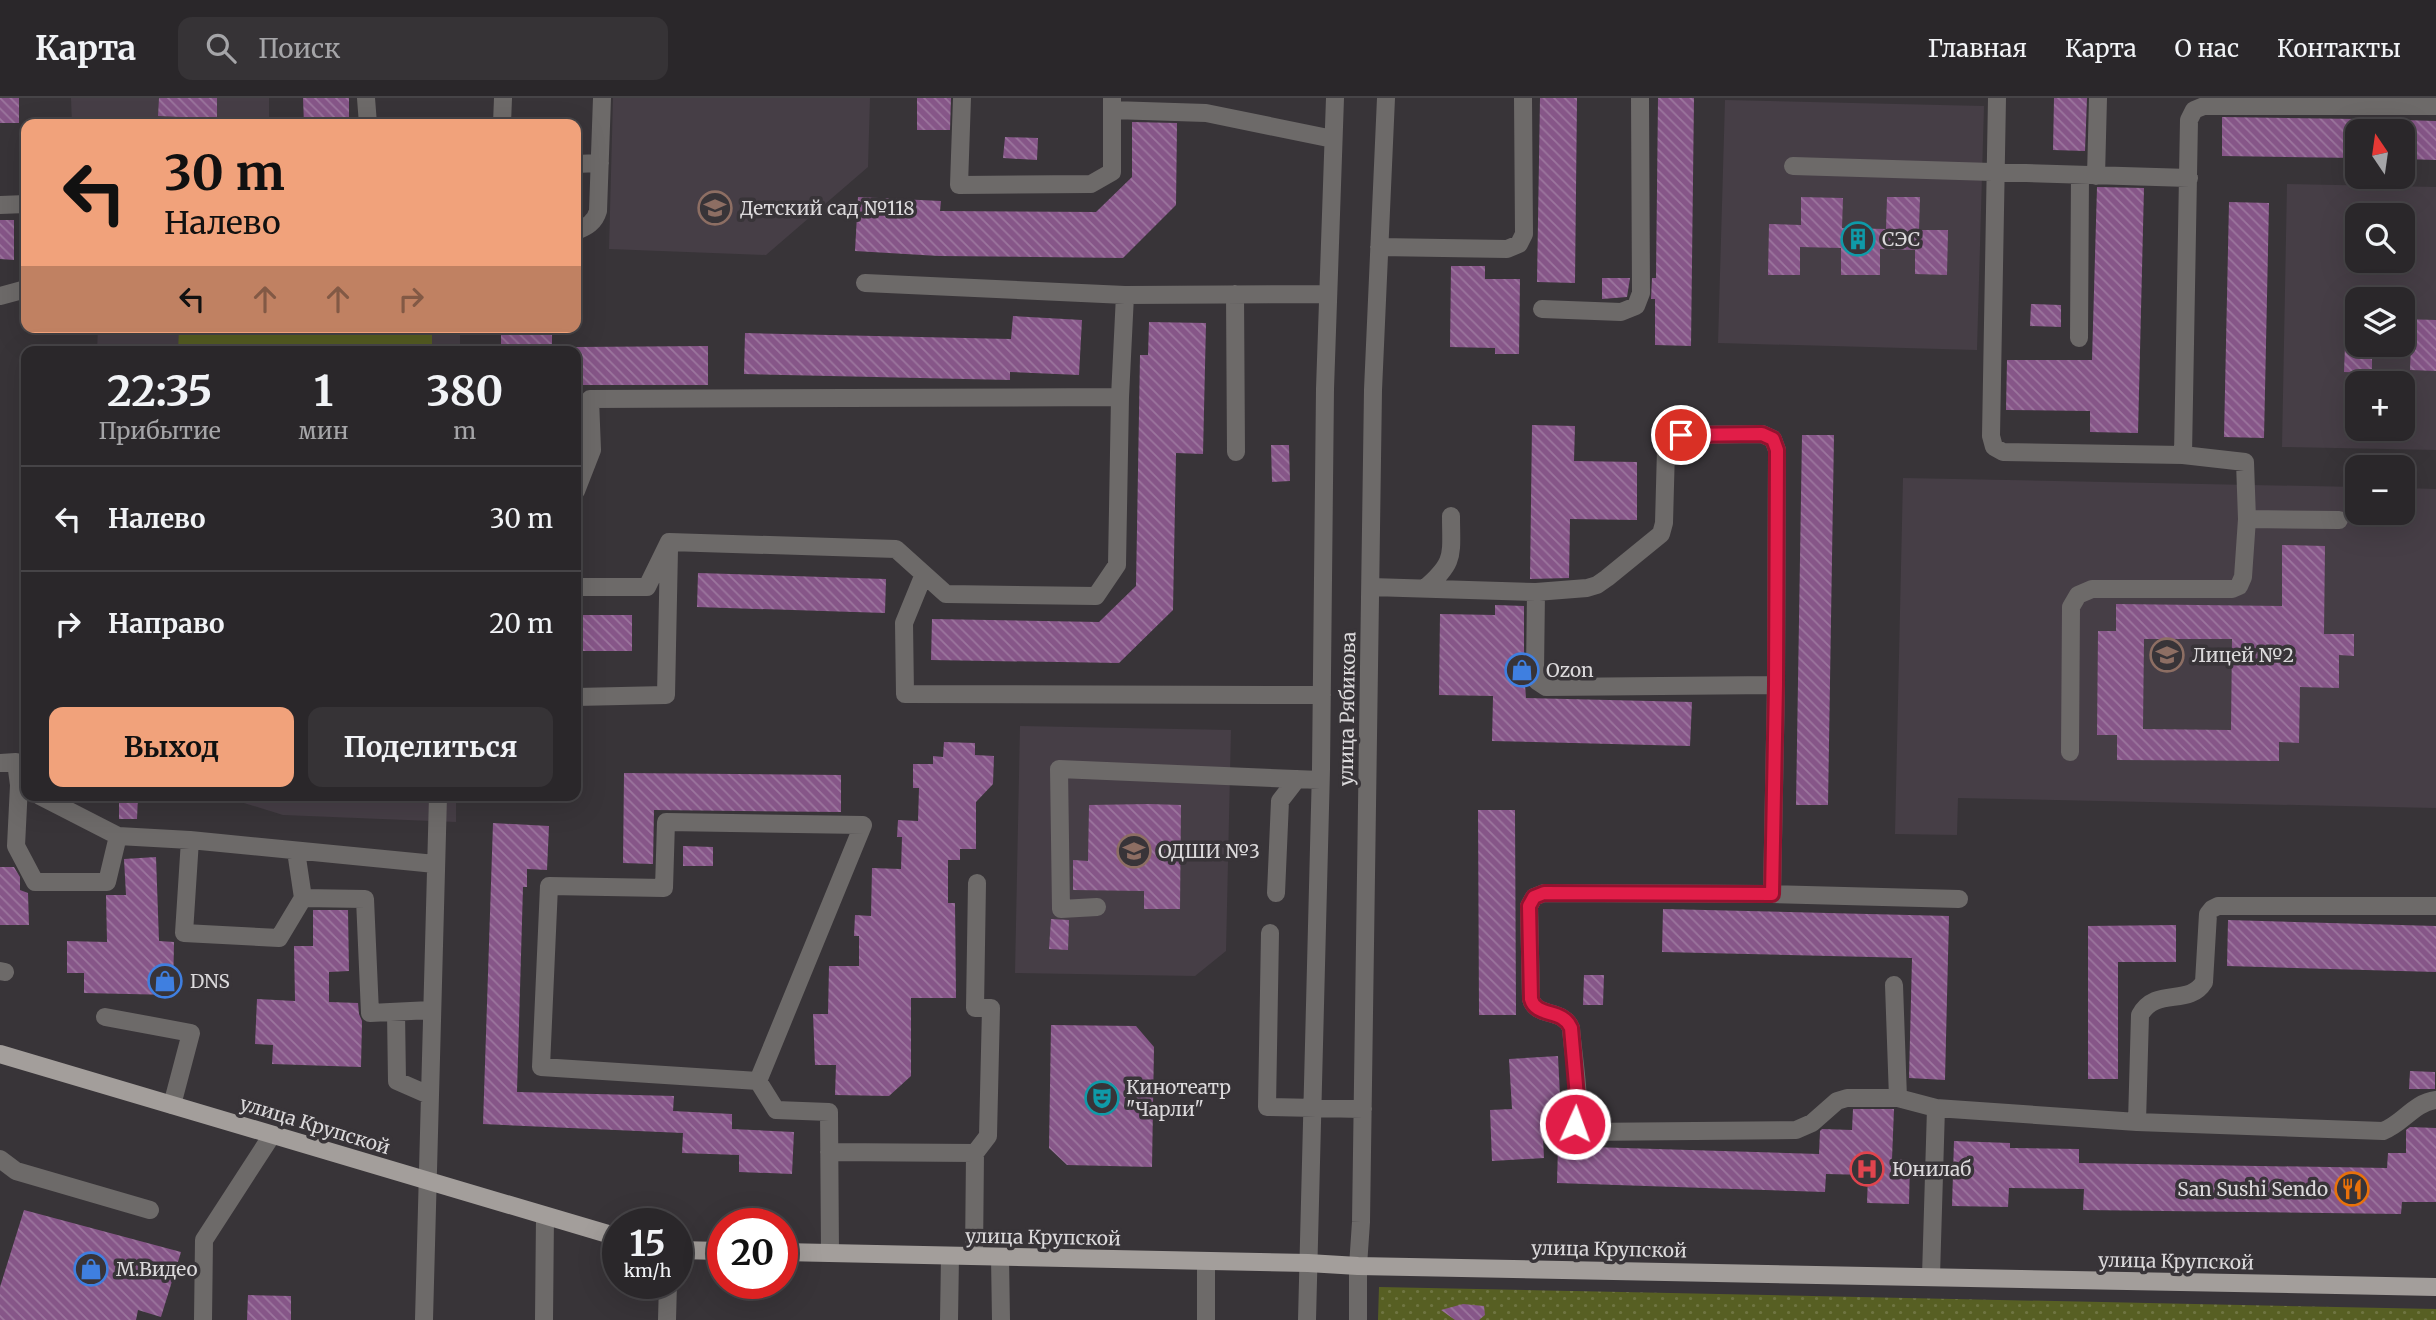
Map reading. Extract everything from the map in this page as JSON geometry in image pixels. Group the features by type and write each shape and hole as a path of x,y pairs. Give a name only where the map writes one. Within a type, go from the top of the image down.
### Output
{"main road":[{"name":"улица Крупской","path":"0,1054 602,1232"},
{"name":"улица Крупской","path":"798,1252 2436,1287"}],"street":[{"path":"366,98 368,119"},
{"path":"502,119 503,98"},
{"path":"581,229 596,219 598,211 602,98"},
{"path":"962,98 959,185 1091,184 1112,172 1112,104 1206,113 1334,139"},
{"name":"улица Рябикова","path":"1307,1320 1322,695 1325,389 1335,98"},
{"name":"улица Рябикова","path":"1358,1320 1358,1266 1362,1222 1373,390 1386,98"},
{"path":"1379,247 1507,250 1520,244 1524,234 1523,98"},
{"path":"1542,309 1621,312 1636,306 1641,293 1640,98"},
{"path":"1997,98 1994,447 2003,452 2183,455 2245,462 2247,519 2243,577 2239,586 2232,590 2092,589 2078,595 2071,607 2070,752"},
{"path":"2079,338 2088,175 2098,98"},
{"path":"2183,455 2189,120 2194,110 2204,106 2436,106"},
{"path":"581,164 600,163"},
{"path":"1793,166 2189,178"},
{"path":"0,205 21,204"},
{"path":"865,283 1125,295 1328,294"},
{"path":"0,296 21,290"},
{"path":"1235,294 1236,452"},
{"path":"669,542 896,549 946,594 1096,596 1116,565 1125,295"},
{"path":"581,478 592,450 590,399 1120,397"},
{"path":"1371,587 1536,592 1597,585 1661,534 1664,523 1666,449 1670,440 1681,435 1762,434 1773,439 1777,450 1772,894"},
{"path":"1424,589 1443,573 1451,558 1451,516"},
{"path":"2247,519 2339,520"},
{"path":"581,587 647,587 669,542"},
{"path":"581,697 666,695 669,542"},
{"path":"924,574 904,623 905,694 1322,695"},
{"path":"1536,592 1535,671 1537,681 1546,687 1776,685"},
{"path":"0,763 16,762 21,780"},
{"path":"1097,907 1061,909 1059,769 1320,780"},
{"path":"1276,893 1280,801 1297,779"},
{"path":"21,801 16,846 35,882 107,882 118,836"},
{"path":"50,801 118,836 190,840 435,864"},
{"path":"424,1320 438,801"},
{"path":"666,822 863,825 758,1082 541,1067 549,886 664,888 666,822"},
{"path":"190,840 184,933 279,938 303,898 296,850"},
{"path":"974,1256 975,1153 988,1136 990,1008 975,1008 977,883"},
{"path":"1959,900 1772,894 1544,893 1534,897 1529,906 1531,999 1538,1010 1560,1015 1568,1020 1571,1028 1578,1108 1576,1129 1581,1132 1796,1130 1812,1123 1837,1101 1847,1098 1898,1098 1936,1108 2137,1122 2383,1130 2399,1123 2422,1102 2436,1100"},
{"path":"303,898 365,899 370,1013 431,1010"},
{"path":"2137,1122 2140,1014 2145,1005 2155,999 2191,994 2199,990 2204,982 2208,915 2212,909 2218,906 2436,906"},
{"path":"1270,933 1268,1107 1363,1109"},
{"path":"1894,985 1898,1098"},
{"path":"396,1012 397,1081 429,1095"},
{"path":"105,1017 191,1032 172,1105"},
{"path":"758,1082 776,1110 829,1112 830,1253"},
{"path":"1931,1276 1936,1108"},
{"path":"203,1320 204,1240 272,1135"},
{"path":"829,1152 975,1153"},
{"path":"0,1159 16,1171 150,1210"},
{"path":"544,1320 545,1216"},
{"path":"949,1320 950,1256"},
{"path":"1000,1257 1001,1320"},
{"path":"1206,1261 1206,1320"},
{"path":"667,1320 668,1299"}],"shaded area":[{"path":"71,98 269,98 269,119 72,119"},
{"name":"Детский сад №118","path":"613,98 870,98 868,167 766,255 609,249"},
{"path":"1725,100 1984,106 1977,350 1718,343"},
{"path":"2287,184 2345,185 2345,189 2436,187 2436,450 2282,447"},
{"path":"98,333 460,333 460,346 97,346"},
{"name":"Лицей №2","path":"1903,478 2345,487 2345,525 2415,525 2415,488 2436,489 2436,808 1958,798 1957,835 1895,834"},
{"path":"1020,726 1231,730 1226,951 1195,976 1015,973"},
{"path":"237,801 456,801 456,822 283,815"}],"green space":[{"path":"179,333 432,333 432,346 178,346"},
{"path":"1379,1287 2436,1309 2436,1320 1378,1320"}],"building":[{"path":"0,98 19,98 19,123 0,123"},
{"path":"159,98 217,98 217,119 158,116"},
{"path":"303,98 349,98 349,119 304,119"},
{"path":"917,98 951,98 950,130 917,130"},
{"path":"1540,98 1577,98 1575,283 1537,282"},
{"path":"1658,98 1694,98 1691,346 1655,345 1655,299 1651,299 1652,278 1656,278"},
{"path":"2054,98 2087,98 2085,151 2053,150"},
{"path":"2222,117 2357,119 2345,119 2345,158 2222,156"},
{"path":"2415,120 2436,121 2436,160 2415,159"},
{"path":"1132,122 1177,123 1176,205 1123,258 939,256 855,251 858,197 941,201 940,211 1096,212 1132,177"},
{"path":"1005,137 1038,138 1037,160 1003,158"},
{"path":"2097,187 2144,188 2138,433 2090,432 2090,411 2006,410 2007,360 2092,360"},
{"name":"СЭС","path":"1801,197 1843,198 1842,228 1886,229 1887,197 1920,197 1919,230 1948,230 1947,275 1915,274 1915,250 1880,249 1880,275 1841,275 1841,248 1800,247 1800,275 1768,275 1769,224 1801,225"},
{"path":"2229,202 2269,203 2264,438 2224,437"},
{"path":"0,220 14,220 14,260 0,259"},
{"path":"1451,266 1485,266 1485,279 1520,279 1519,354 1495,354 1495,348 1450,347"},
{"path":"1602,278 1630,278 1627,297 1602,299"},
{"path":"2031,304 2061,305 2061,327 2030,326"},
{"path":"1013,316 1082,320 1079,375 1010,372 1010,380 744,374 745,333 1011,339"},
{"path":"2415,319 2436,320 2436,371 2410,370 2410,357 2415,357"},
{"path":"1149,322 1206,323 1203,454 1176,453 1173,610 1119,663 931,660 932,619 1099,622 1136,586 1140,355 1148,355"},
{"path":"501,333 552,333 552,346 501,346"},
{"path":"2345,345 2345,357 2372,357 2372,371 2344,372"},
{"path":"708,346 708,385 581,385 581,347"},
{"path":"1532,425 1575,426 1574,461 1637,462 1637,520 1570,519 1569,578 1530,579"},
{"path":"1802,435 1834,435 1828,805 1796,805"},
{"path":"1271,445 1289,445 1290,481 1272,482"},
{"path":"2282,545 2325,546 2324,634 2354,634 2354,656 2339,655 2339,688 2300,687 2299,743 2279,742 2279,761 2117,760 2117,735 2097,735 2098,631 2116,631 2116,604 2282,606","holes":["2144,639 2232,639 2231,730 2143,729"]},
{"path":"698,573 886,579 885,613 697,607"},
{"path":"1495,605 1524,606 1526,698 1692,702 1690,746 1492,741 1493,696 1439,695 1440,614 1495,615"},
{"path":"581,615 632,615 632,651 581,651"},
{"path":"944,742 975,743 975,755 994,756 993,784 976,802 976,849 960,849 960,860 948,860 948,903 955,903 956,998 911,998 911,1076 889,1096 835,1095 836,1065 815,1065 813,1014 828,1014 829,966 859,966 859,936 854,936 855,915 871,916 872,868 901,869 902,837 897,837 898,820 918,821 919,788 913,788 913,764 933,764 933,756 943,757"},
{"path":"624,773 841,775 841,812 654,810 653,864 623,863"},
{"path":"119,801 138,801 137,819 119,819"},
{"name":"ОДШИ №3","path":"1089,805 1181,805 1180,909 1144,909 1144,891 1073,890 1073,860 1088,861"},
{"path":"1478,810 1515,810 1516,1015 1479,1015"},
{"path":"493,823 549,826 547,870 527,869 527,887 523,887 517,1092 674,1096 673,1111 732,1114 732,1129 794,1132 792,1174 739,1172 739,1155 682,1153 683,1133 483,1124"},
{"path":"683,846 713,847 713,866 683,866"},
{"path":"156,857 159,941 174,942 173,995 84,993 84,973 67,973 67,941 107,942 106,895 126,895 124,859"},
{"path":"0,867 14,867 20,877 20,890 28,893 29,925 0,925"},
{"path":"1663,909 1949,916 1945,1080 1909,1078 1912,958 1662,952"},
{"path":"313,910 348,910 349,971 329,972 329,1002 358,1003 362,1021 361,1067 272,1064 273,1045 255,1044 257,999 295,1001 294,946 313,946"},
{"path":"1051,919 1069,920 1068,950 1049,949"},
{"path":"2228,920 2436,926 2436,972 2227,966"},
{"path":"2176,925 2176,962 2118,962 2118,1079 2088,1079 2088,926"},
{"path":"1584,975 1604,975 1603,1005 1583,1005"},
{"name":"Кинотеатр \"Чарли\"","path":"1051,1025 1136,1026 1154,1047 1152,1167 1067,1165 1049,1148"},
{"path":"1558,1056 1561,1116 1542,1117 1544,1158 1492,1161 1490,1110 1512,1109 1509,1059"},
{"path":"2410,1071 2435,1072 2435,1089 2409,1089"},
{"path":"1853,1109 1894,1109 1892,1159 1910,1160 1909,1204 1867,1203 1868,1175 1826,1174 1825,1192 1557,1183 1558,1146 1819,1154 1820,1131 1852,1130"},
{"path":"2410,1127 2436,1128 2436,1202 2402,1202 2401,1214 2083,1210 2084,1189 2009,1188 2008,1207 1952,1206 1954,1141 2010,1143 2010,1148 2079,1149 2079,1163 2387,1168 2388,1153 2406,1153 2406,1130"},
{"name":"М.Видео","path":"24,1210 181,1252 161,1317 138,1310 136,1320 0,1320 0,1287"},
{"path":"248,1295 291,1296 291,1320 247,1320"},
{"path":"1463,1304 1484,1306 1485,1315 1479,1320 1455,1320 1441,1310"}],"place":[{"name":"Детский сад №118","path":"715,208"},
{"name":"СЭС","path":"1858,239"},
{"name":"Лицей №2","path":"2167,655"},
{"name":"Ozon","path":"1522,670"},
{"name":"ОДШИ №3","path":"1134,851"},
{"name":"DNS","path":"165,981"},
{"name":"Кинотеатр \"Чарли\"","path":"1102,1098"},
{"name":"Юнилаб","path":"1867,1169"},
{"name":"San Sushi Sendo","path":"2352,1189"},
{"name":"М.Видео","path":"91,1269"}],"route":[{"path":"1575,1124 1578,1108 1571,1028 1568,1020 1560,1015 1538,1010 1531,999 1529,906 1534,897 1544,893 1772,894 1777,450 1773,439 1762,434 1681,435"}]}
